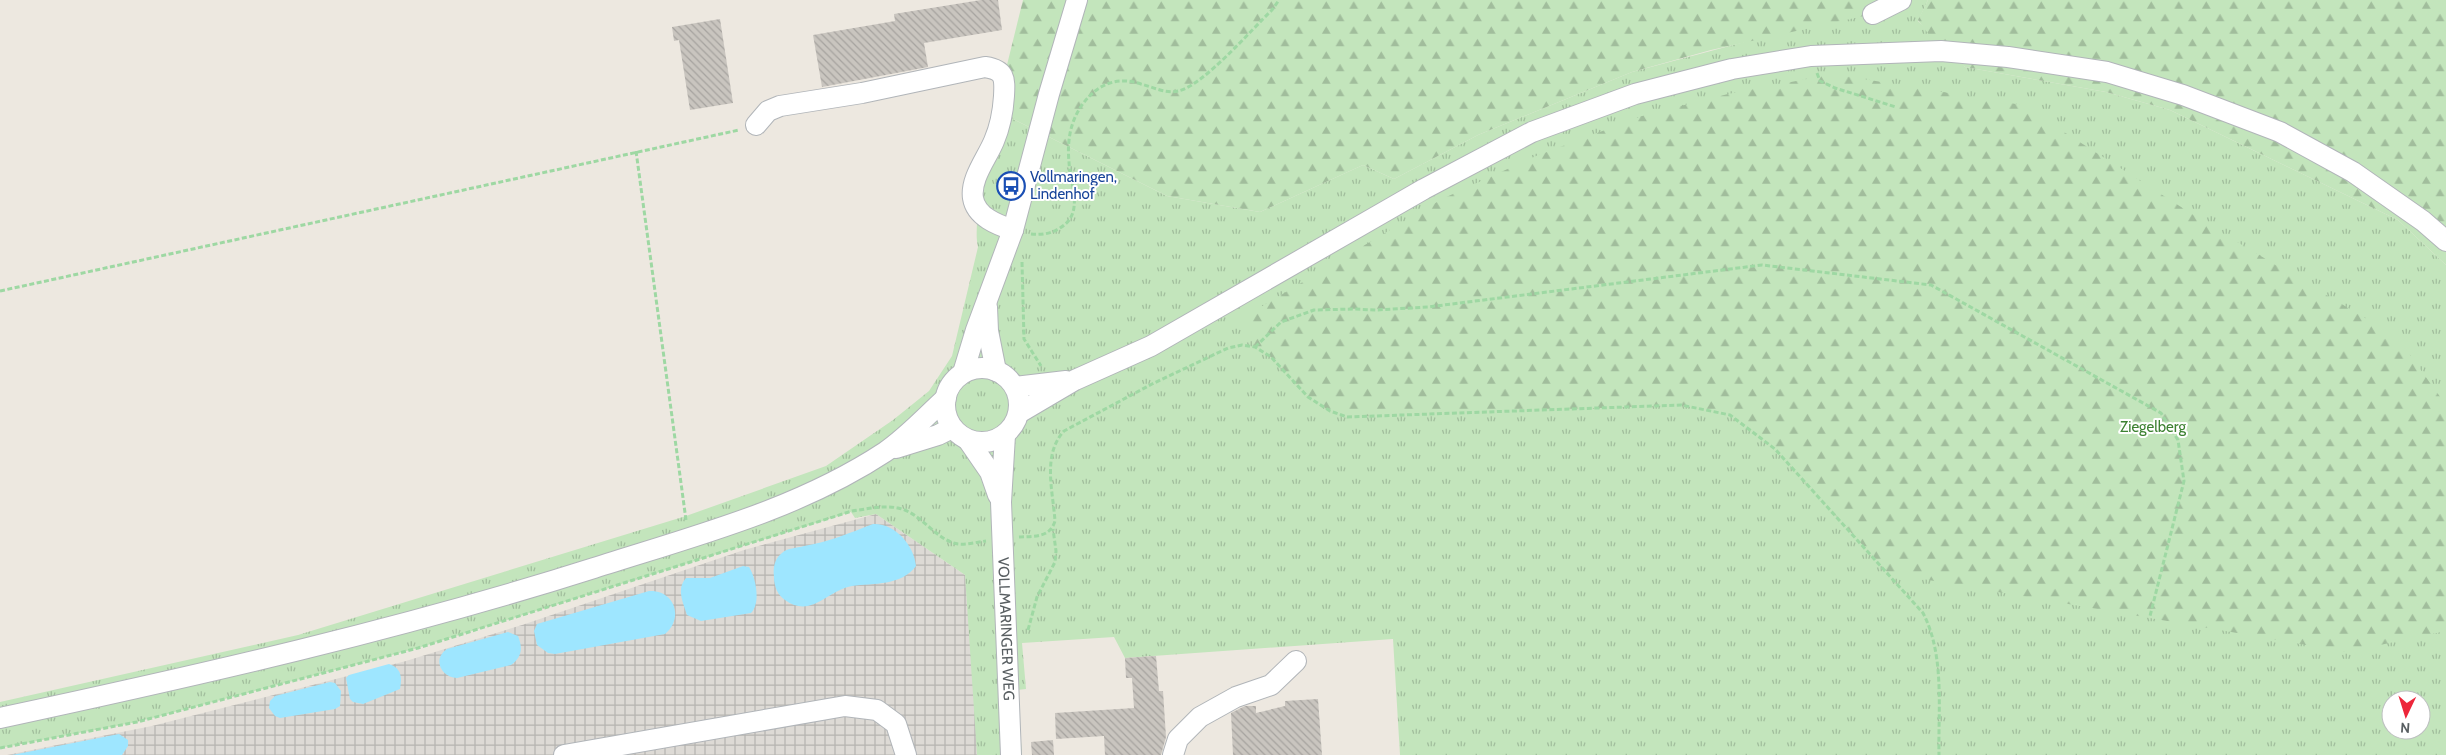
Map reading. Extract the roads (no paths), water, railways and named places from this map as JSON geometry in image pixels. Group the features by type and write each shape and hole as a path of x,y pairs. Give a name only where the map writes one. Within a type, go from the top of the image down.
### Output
{"street":[{"path":"963,373 980,368 996,371 1007,378 1014,387 1019,404 1018,413 1015,422 1005,435 992,441 968,440 952,428 946,413 946,398 949,388 963,373 976,330 1013,230 1049,94 1077,0"},
{"path":"1873,14 1901,0"},
{"path":"1018,413 1075,380 1151,346 1424,188 1532,132 1635,94 1732,69 1811,56 1941,51 2008,57 2116,75 2183,95 2280,132 2353,172 2423,221 2446,241"},
{"path":"756,125 768,111 780,106 862,93 985,67 994,68 1000,71 1004,77 1003,114 995,141 974,186 973,199 986,218 1013,230"},
{"path":"987,302 988,331 996,371"},
{"path":"1014,387 1075,380"},
{"path":"0,718 205,673 384,630 540,585 689,538 782,506 833,483 887,451 946,398"},
{"path":"887,451 938,435 952,428"},
{"name":"VOLLMARINGER WEG","path":"1005,435 1001,502 1011,755"},
{"name":"VOLLMARINGER WEG","path":"968,440 990,472 1001,502"},
{"path":"1172,755 1178,739 1200,717 1236,697 1271,685 1296,662"},
{"path":"564,755 845,706 877,710 896,724 906,755"}],"water":[{"path":"873,524 889,527 896,531 907,543 912,550 916,566 910,572 895,580 843,589 811,605 794,605 780,596 775,584 774,571 777,558 784,551 830,540"},
{"path":"743,566 749,567 754,577 757,597 751,613 701,621 687,615 681,591 686,578 710,578"},
{"path":"649,591 665,595 674,606 674,620 671,628 665,634 555,654 548,653 537,645 534,631 537,624"},
{"path":"508,632 518,636 521,644 519,655 511,665 457,678 451,677 440,667 440,658 447,649"},
{"path":"389,664 399,671 400,689 363,704 353,702 350,699 346,678 349,675"},
{"path":"330,682 335,683 341,691 340,706 335,709 280,718 275,716 269,708 270,701 275,696"},
{"path":"119,734 128,740 128,746 122,755 12,755"}],"place":[{"name":"Vollmaringen, Lindenhof","path":"1011,186"}],"park label":[{"name":"Ziegelberg","path":"2153,427"}]}
